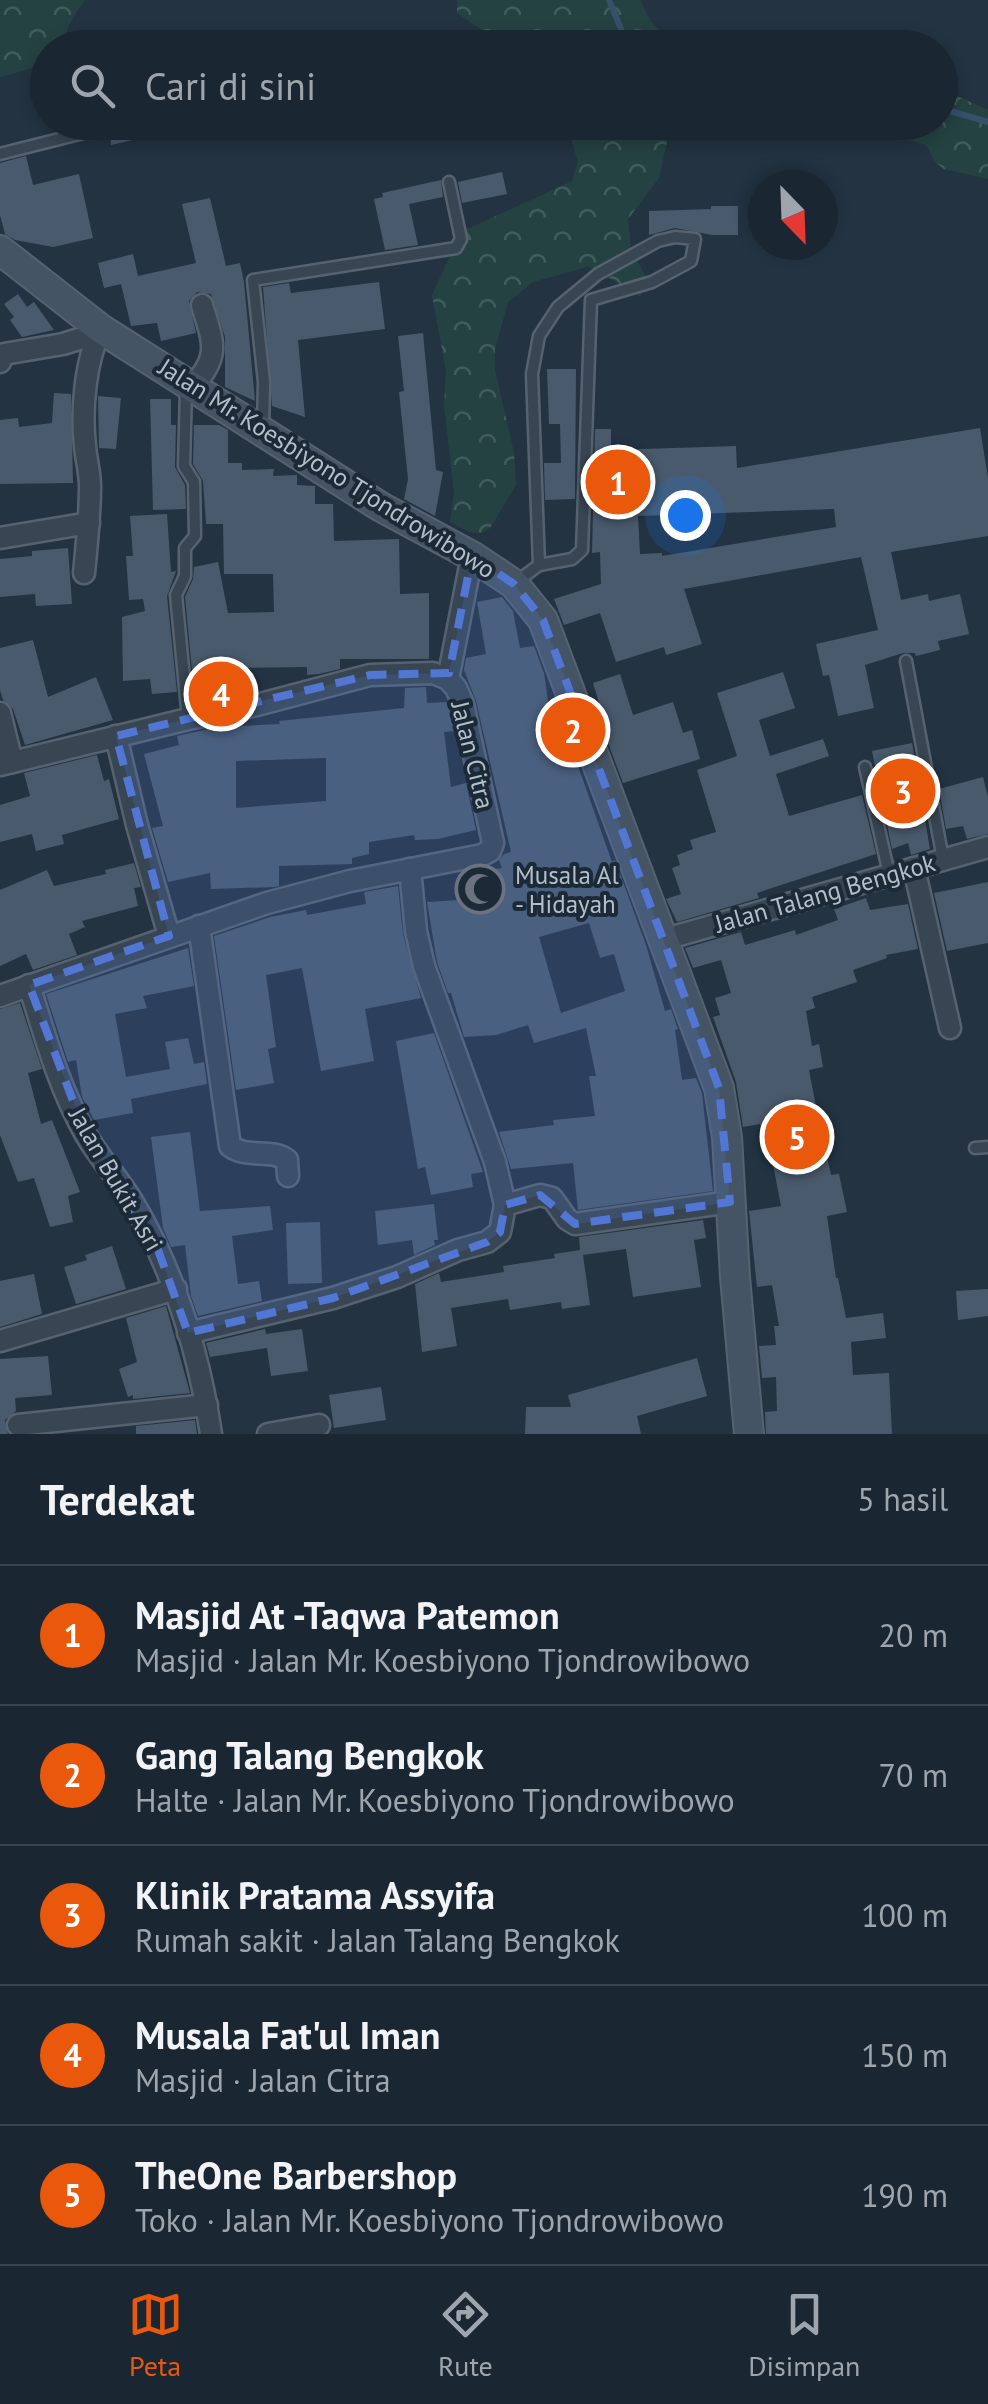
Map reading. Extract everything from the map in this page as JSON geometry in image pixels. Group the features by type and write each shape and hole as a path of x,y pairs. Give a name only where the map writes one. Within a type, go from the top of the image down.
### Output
{"main road":[{"name":"Jalan Mr. Koesbiyono Tjondrowibowo","path":"0,250 99,327 381,507 472,556 514,584 542,620 718,1088 727,1137 750,1434"}],"street":[{"path":"189,384 208,368 213,350 202,305"},
{"path":"0,362 4,354 82,338 99,327"},
{"path":"84,573 89,523 89,472 84,442 87,388 99,327"},
{"path":"0,538 89,523"},
{"path":"448,679 472,556"},
{"name":"Jalan Citra","path":"6,764 188,718 256,706 370,675 433,674 448,679 463,704 493,843 490,851 482,854 410,870"},
{"path":"0,713 6,764"},
{"path":"116,736 169,936"},
{"name":"Jalan Talang Bengkok","path":"662,940 988,848"},
{"path":"914,868 950,1028"},
{"path":"0,996 284,898 410,870 424,966 495,1162 504,1205 500,1232 486,1242 333,1298 188,1333"},
{"path":"199,926 230,1146 240,1152 282,1155 287,1160 288,1176"},
{"name":"Jalan Bukit Asri","path":"29,985 55,1066 86,1135 132,1201 176,1288 211,1434"},
{"path":"504,1205 540,1196 552,1198 576,1224 730,1202"},
{"path":"0,1341 176,1288"},
{"path":"18,1425 207,1405"},
{"path":"268,1434 319,1425"}],"lane":[{"path":"0,154 55,140"},
{"path":"263,430 264,382 253,280 456,248 461,240 449,182"},
{"path":"539,565 532,374 539,336 558,307 586,283 658,241 675,237 694,239 691,261 671,273 635,289 591,300"},
{"path":"514,584 539,565 572,559 582,550 591,300 591,288 586,283"},
{"path":"188,718 176,595 185,576 185,548 195,536 194,482 184,466 189,384"},
{"path":"906,662 943,860"},
{"path":"865,766 890,875"},
{"path":"975,1148 988,1147"}],"highlighted area":[{"path":"472,556 514,584 543,620 719,1088 730,1202 575,1224 540,1195 505,1205 500,1232 487,1242 333,1298 188,1333 157,1247 86,1135 29,985 169,936 116,736 370,675 449,673"}],"green space":[{"path":"0,0 85,0 68,30 30,30 30,69 0,77"},
{"path":"457,0 640,0 659,30 482,30 457,13"},
{"path":"958,97 988,110 988,179 944,169 926,145 910,140 958,140"},
{"path":"571,140 667,140 659,178 628,219 631,251 647,278 640,297 587,267 533,282 508,302 495,349 495,370 514,453 516,485 490,528 481,533 469,532 450,522 454,492 444,405 446,371 432,295 461,232 572,181 578,162"}],"building":[{"path":"26,156 33,185 79,174 93,238 53,247 15,240 5,234 0,215 0,163"},
{"path":"502,172 507,194 462,203 458,182"},
{"path":"441,180 443,197 409,204 418,245 385,250 374,199 383,197 382,193"},
{"path":"210,198 226,266 240,263 255,401 225,387 225,337 211,294 197,292 189,301 196,333 161,341 157,323 131,326 121,284 104,288 98,263 133,254 138,276 196,263 182,204"},
{"path":"738,206 738,235 675,228 649,235 649,211"},
{"path":"379,282 385,329 298,340 305,417 272,406 263,287 289,283 291,293"},
{"path":"18,294 27,307 34,302 54,330 22,337 4,304"},
{"path":"423,333 436,470 443,472 435,516 404,499 408,479 398,336"},
{"path":"547,369 576,369 575,499 545,500 544,463 561,463 560,424 549,424"},
{"path":"54,393 71,394 73,483 0,484 0,420 18,418 19,427 52,423"},
{"path":"98,396 121,398 116,449 99,448"},
{"path":"150,399 171,399 171,425 176,425 175,467 185,485 186,509 153,510"},
{"path":"194,425 219,425 228,430 228,463 242,463 242,470 274,469 273,476 297,475 297,485 315,486 315,504 333,504 334,541 399,539 400,594 429,593 429,659 340,659 340,669 307,675 307,667 240,668 241,694 202,702 202,690 194,691 185,597 194,567 218,562 228,613 274,612 273,574 224,574 223,524 206,524 203,481 193,464"},
{"path":"980,428 988,478 988,536 891,552 901,600 928,594 929,601 960,594 969,634 938,641 940,650 916,656 903,653 865,665 874,708 838,716 829,675 823,676 816,644 878,630 861,557 684,589 702,644 666,655 664,647 616,662 600,613 564,625 554,599 601,584 600,552 592,553 595,429 611,429 611,450 736,446 737,468","holes":["834,509 836,527 662,556 640,554 638,516"]},
{"path":"167,514 171,572 176,571 167,596 177,692 152,694 150,679 123,681 122,617 145,611 143,599 129,600 126,556 133,556 130,516"},
{"path":"68,548 72,604 36,606 35,594 0,597 0,559"},
{"path":"502,597 513,611 520,648 534,646 544,673 550,714 559,712 646,945 665,1011 671,1009 678,1029 675,1030 682,1080 696,1078 702,1093 713,1191 578,1210 573,1163 511,1169 499,1132 595,1116 589,1076 596,1076 586,1028 534,1043 528,1025 496,1035 464,1037 437,962 427,902 460,900 461,873 502,868 499,860 511,852 476,701 464,670 466,658 486,654 477,602","holes":["589,923 600,958 614,954 625,991 561,1013 539,937"]},
{"path":"33,640 48,697 96,677 113,720 25,745 13,709 3,700 0,690 0,648"},
{"path":"783,672 795,708 759,720 770,756 823,739 829,756 776,774 789,816 862,795 876,854 757,893 759,898 677,922 666,899 681,894 672,868 680,865 677,855 693,849 690,840 716,832 697,770 737,756 717,693"},
{"path":"620,674 633,715 673,702 683,733 692,730 700,759 623,783 596,711 601,709 593,683"},
{"path":"426,687 427,703 447,702 450,708 455,731 444,732 451,787 466,783 476,830 438,839 415,840 414,835 369,842 369,854 352,858 352,864 279,866 279,886 275,887 211,889 210,873 168,882 152,828 163,826 144,754 179,745 177,736 241,722 241,726 280,724 279,721 404,708 405,688","holes":["326,758 326,801 236,808 236,761"]},
{"path":"912,743 930,849 911,855 908,843 892,849 872,751"},
{"path":"97,755 104,781 109,779 119,819 62,835 64,844 36,851 32,834 0,842 0,805 30,796 24,773"},
{"path":"983,777 988,797 988,834 967,839 963,826 946,829 939,789"},
{"path":"134,863 141,887 134,888 138,906 82,921 85,927 69,934 77,955 33,970 26,954 0,966 0,890 47,870 54,886"},
{"path":"988,882 988,943 947,951 934,893"},
{"path":"398,886 403,934 421,998 365,1009 374,1061 321,1071 302,968 266,975 276,1047 268,1049 274,1083 236,1090 214,936 270,917 366,904 364,892"},
{"path":"866,898 870,910 908,904 918,949 886,955 887,958 853,970 857,982 812,997 815,1008 806,1011 812,1046 819,1044 823,1067 809,1070 818,1117 831,1175 839,1174 847,1212 827,1216 846,1318 883,1313 886,1338 851,1342 853,1375 889,1373 892,1434 766,1434 765,1412 777,1411 776,1377 762,1378 759,1346 776,1345 774,1326 779,1326 772,1285 757,1287 749,1211 781,1206 772,1159 766,1160 760,1124 743,1127 736,1082 713,1017 720,1015 715,998 731,993 721,960 693,968 685,948 741,932 745,945 795,930 796,935 838,920 834,909"},
{"path":"188,948 194,986 143,996 147,1008 115,1014 126,1077 170,1069 165,1042 188,1038 194,1064 204,1062 207,1084 131,1099 133,1113 94,1120 82,1097 76,1060 68,1062 46,994"},
{"path":"20,1003 42,1069 28,1073 41,1124 52,1120 80,1192 68,1196 73,1222 50,1227 34,1178 18,1182 0,1135 0,1009"},
{"path":"434,1033 483,1172 471,1174 473,1187 431,1195 425,1167 418,1169 396,1041"},
{"path":"190,1132 200,1211 270,1206 273,1230 232,1236 238,1284 259,1281 262,1301 198,1316 191,1296 185,1245 171,1247 163,1228 151,1137"},
{"path":"434,1204 438,1240 434,1240 435,1245 414,1255 412,1240 378,1245 375,1211"},
{"path":"703,1220 706,1238 694,1240 701,1287 633,1297 626,1249 583,1255 590,1305 562,1309 561,1302 510,1310 508,1299 451,1308 457,1346 422,1352 415,1284 439,1273 441,1282 504,1272 503,1266 555,1258 554,1254 580,1250 579,1237"},
{"path":"320,1222 322,1283 288,1284 286,1223"},
{"path":"112,1246 126,1289 76,1304 64,1267"},
{"path":"34,1274 42,1314 0,1327 0,1281"},
{"path":"988,1289 988,1316 958,1320 956,1291"},
{"path":"166,1306 190,1393 133,1399 133,1395 128,1397 119,1369 137,1362 126,1318"},
{"path":"265,1329 266,1334 302,1329 308,1371 271,1376 267,1348 210,1357 206,1343"},
{"path":"48,1356 52,1395 15,1398 16,1411 5,1420 8,1434 0,1434 0,1359"},
{"path":"697,1358 707,1396 637,1416 641,1434 525,1434 526,1407 571,1407 568,1395"},
{"path":"381,1387 386,1420 334,1428 329,1395"},
{"path":"195,1420 197,1434 136,1434 136,1426"}],"waterway":[{"path":"609,0 622,30"},
{"path":"958,113 988,122"}],"place":[{"name":"Masjid At -Taqwa Patemon","path":"618,482"},
{"name":"Musala Fat'ul Iman","path":"221,694"},
{"name":"Gang Talang Bengkok","path":"573,730"},
{"name":"Klinik Pratama Assyifa","path":"903,791"},
{"name":"Musala Al - Hidayah","path":"480,889"},
{"name":"TheOne Barbershop","path":"797,1137"}]}
